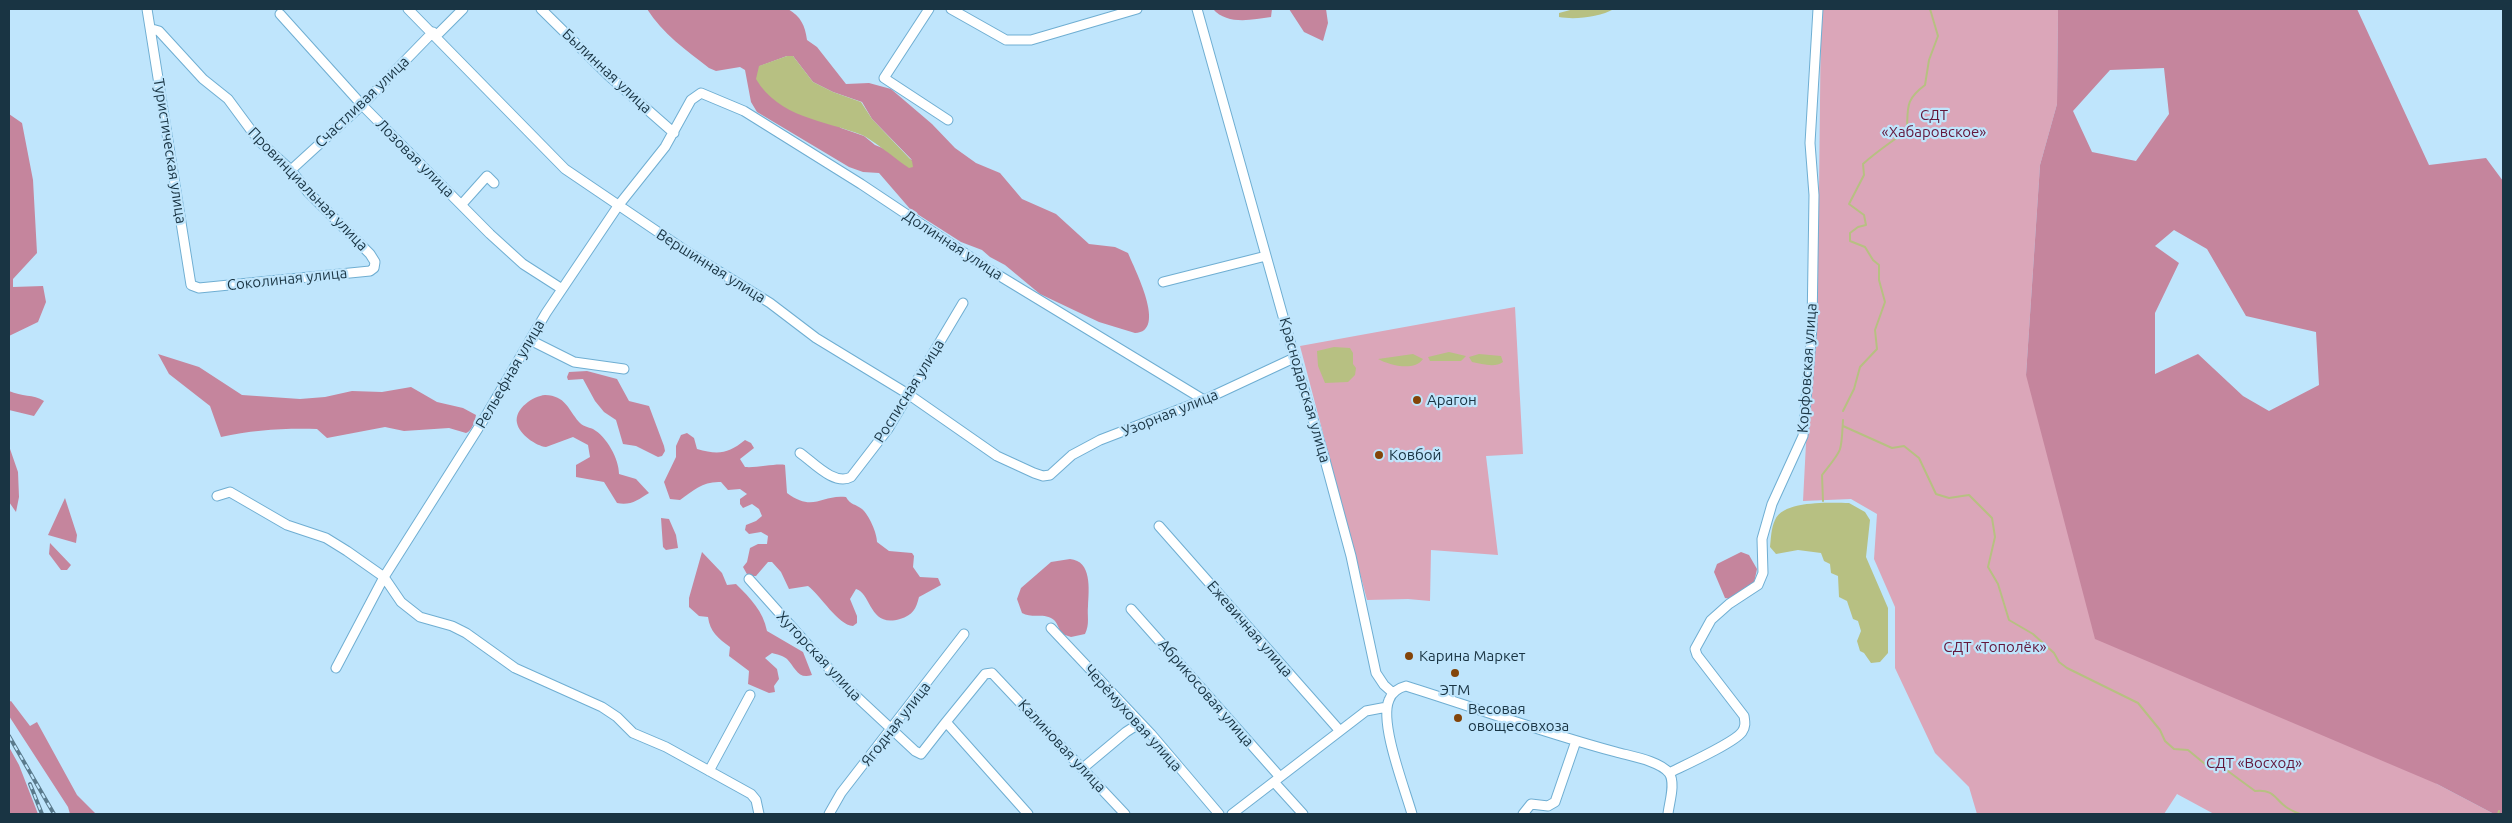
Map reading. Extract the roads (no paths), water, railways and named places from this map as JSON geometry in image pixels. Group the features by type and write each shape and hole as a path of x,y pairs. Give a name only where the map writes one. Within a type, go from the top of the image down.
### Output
{"street":[{"name":"Туристическая улица","path":"147,9 152,30 188,276 191,285 199,288"},
{"name":"Вершинная улица","path":"408,9 559,163 618,206 770,303 816,338 908,394 997,456 1034,473 1043,476 1050,474"},
{"name":"Счастливая улица","path":"291,170 362,105 434,34 463,9"},
{"name":"Былинная улица","path":"541,9 608,76 674,133"},
{"path":"929,9 884,78 948,120"},
{"path":"950,9 1003,38 1018,41 1031,40 1137,9"},
{"name":"Краснодарская улица","path":"1197,9 1351,556 1376,673 1384,685 1393,693"},
{"name":"Корфовская улица","path":"1669,774 1742,733 1745,724 1744,716 1697,655 1695,649 1711,620 1729,604 1758,585 1763,573 1762,539 1772,504 1803,436 1812,328 1814,195 1810,143 1818,9"},
{"name":"Лозовая улица","path":"280,14 362,105 517,259 562,289"},
{"name":"Провинциальная улица","path":"152,30 159,30 203,79 228,99 259,142 291,170 307,191 370,254 375,262 374,268"},
{"name":"Рельефная улица","path":"336,668 384,577 474,436 562,289 618,206 674,133 691,100 701,93"},
{"name":"Долинная улица","path":"701,93 744,111 917,220 990,270 1204,400"},
{"path":"462,204 487,176 494,182"},
{"path":"1163,282 1266,256"},
{"name":"Соколиная улица","path":"199,288 370,271 374,268"},
{"name":"Росписная улица","path":"800,453 834,478 846,480 851,477 882,438 963,303"},
{"path":"530,340 574,362 624,369"},
{"name":"Узорная улица","path":"1050,474 1072,454 1100,440 1204,400 1294,358"},
{"path":"217,496 230,492 287,525 326,538 384,577 401,602 420,617 452,626 466,633 515,668 602,707 617,717 633,733 666,747 754,797 759,814"},
{"name":"Ежевичная улица","path":"1159,526 1340,731"},
{"name":"Хуторская улица","path":"749,579 841,682 919,754 946,722"},
{"name":"Абрикосовая улица","path":"1131,609 1277,780 1303,814"},
{"name":"Черёмуховая улица","path":"1051,628 1140,723 1216,812"},
{"name":"Ягодная улица","path":"828,814 964,634"},
{"name":"Калиновая улица","path":"946,722 985,674 992,673 999,677 1125,814"},
{"path":"1412,814 1388,734 1386,707 1396,689 1406,686 1576,741 1643,759 1669,774 1672,784 1668,814"},
{"path":"709,771 750,695"},
{"path":"1232,814 1366,711 1386,707"},
{"path":"946,722 1028,814"},
{"path":"1083,768 1126,732 1140,723"},
{"path":"1523,814 1530,804 1548,806 1555,802 1576,741"}],"waterway":[{"path":"1843,411 1854,389 1860,367 1877,349 1875,330 1885,302 1879,280 1879,265 1873,260 1865,247 1850,241 1850,233 1858,227 1866,225 1864,215 1849,204 1864,175 1863,164 1907,130 1909,104 1914,95 1925,85 1929,60 1938,36 1930,9"},
{"path":"1823,501 1822,475 1840,450 1843,420"},
{"path":"1843,426 1892,448 1904,446 1919,458 1936,494 1949,498 1969,495 1992,518 1995,537 1988,567 1998,584 2009,620 2033,634 2067,668 2138,703 2160,730 2165,741 2174,749 2188,750 2205,764 2221,766 2255,791 2270,793 2286,807 2300,814"}],"railway":[{"path":"9,736 54,814"},
{"path":"30,784 42,814"}],"place":[{"name":"Арагон","path":"1417,400"},
{"name":"Ковбой","path":"1379,455"},
{"name":"Карина Маркет","path":"1409,656"},
{"name":"ЭТМ","path":"1455,673"},
{"name":"Весовая овощесовхоза","path":"1458,718"}],"park label":[{"name":"СДТ «Хабаровское»","path":"1934,124"},
{"name":"СДТ «Тополёк»","path":"1995,647"},
{"name":"СДТ «Восход»","path":"2254,763"}]}
